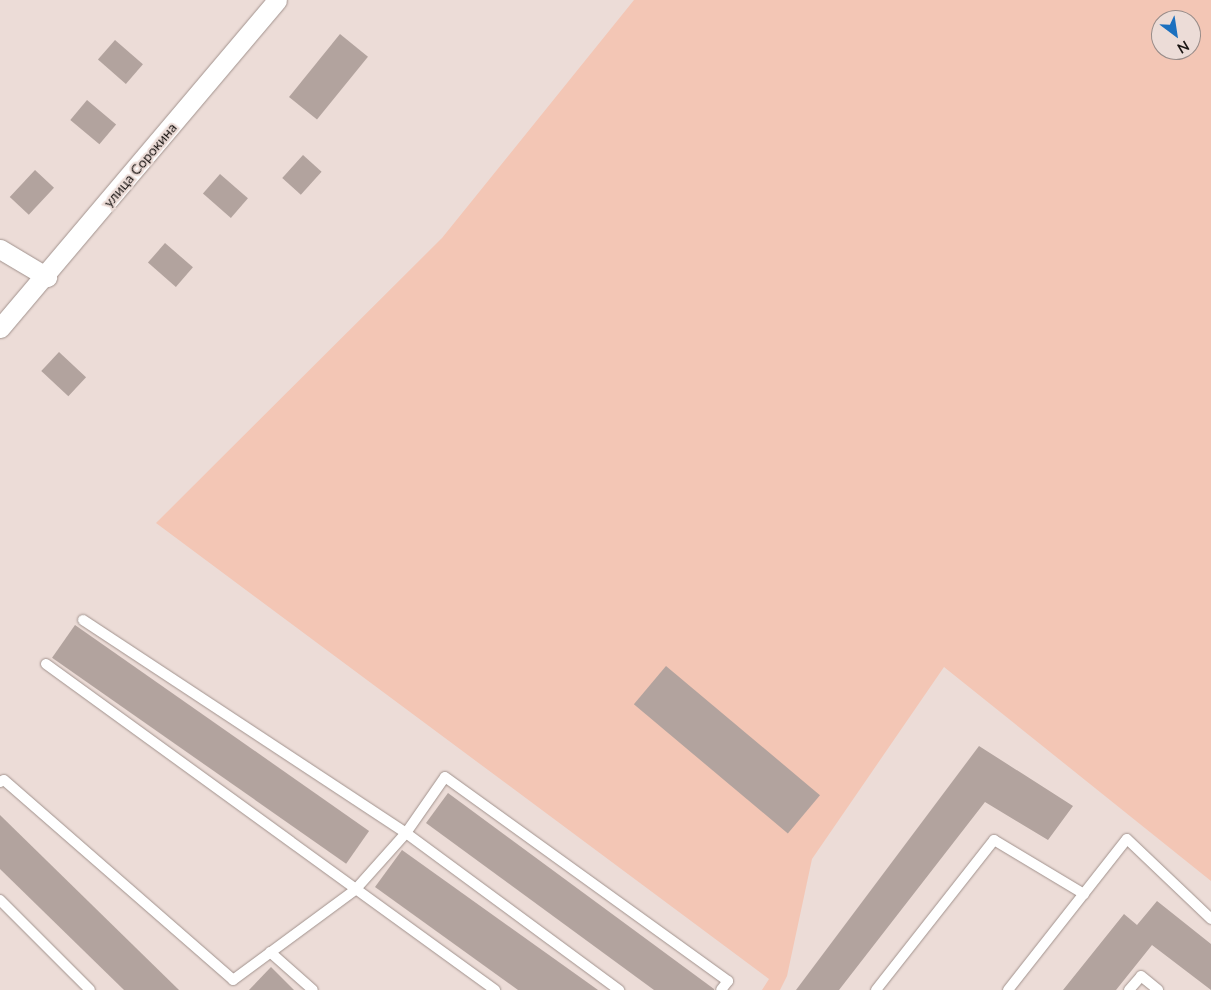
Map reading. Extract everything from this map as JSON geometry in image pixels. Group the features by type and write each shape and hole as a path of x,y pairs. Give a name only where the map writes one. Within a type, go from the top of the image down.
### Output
{"street":[{"name":"улица Сорокина","path":"0,328 47,277 277,0"},
{"path":"0,250 47,277"}],"lane":[{"path":"83,620 406,833 619,990"},
{"path":"46,664 495,990"},
{"path":"0,782 4,780 233,980 355,890 406,833 445,777 728,981 721,990"},
{"path":"1008,990 1127,838 1211,919"},
{"path":"876,990 994,840 1084,894"},
{"path":"0,900 90,990"},
{"path":"270,952 313,990"},
{"path":"1129,990 1141,976 1158,990"}],"shaded area":[{"path":"634,0 1211,0 1211,881 944,667 812,859 787,976 780,990 762,990 769,979 156,523 442,238"}],"building":[{"path":"340,34 368,57 317,120 289,97"},
{"path":"115,40 143,64 126,84 98,60"},
{"path":"87,100 116,124 99,144 70,120"},
{"path":"303,155 322,172 301,195 282,178"},
{"path":"35,170 54,188 29,215 10,197"},
{"path":"220,174 248,198 231,218 203,194"},
{"path":"165,243 193,267 176,287 148,263"},
{"path":"59,352 86,377 68,396 41,371"},
{"path":"75,625 369,831 346,864 52,658"},
{"path":"666,666 820,795 788,834 634,704"},
{"path":"979,746 1073,806 1048,840 985,802 839,990 796,990"},
{"path":"448,793 714,990 654,990 426,823"},
{"path":"0,815 179,990 124,990 0,869"},
{"path":"402,850 598,990 518,990 375,887"},
{"path":"1157,901 1211,944 1211,990 1152,945 1116,990 1063,990 1124,914 1137,925"},
{"path":"271,967 294,990 249,990"}]}
